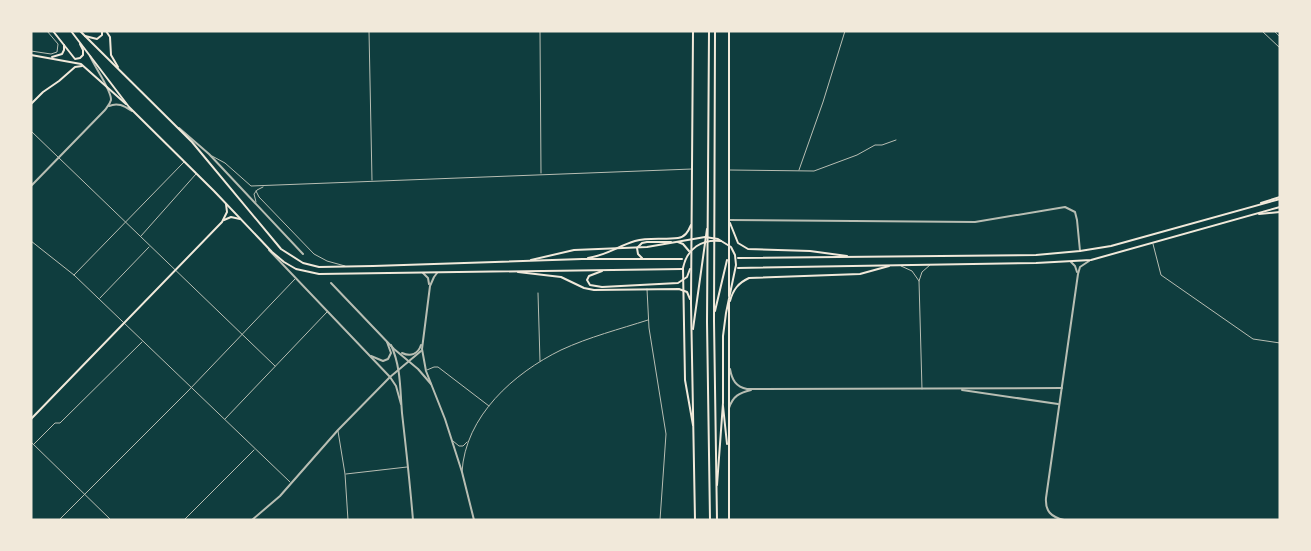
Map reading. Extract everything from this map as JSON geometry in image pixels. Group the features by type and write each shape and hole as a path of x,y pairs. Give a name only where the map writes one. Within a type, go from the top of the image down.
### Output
{"main road":[{"path":"53,31 73,58 80,58 83,55 83,50 76,37"},
{"path":"71,31 129,107"},
{"path":"81,32 88,37 96,39 102,35 102,31"},
{"path":"106,31 109,34 111,55 124,75"},
{"path":"693,31 691,303 695,520"},
{"path":"708,31 710,520"},
{"path":"715,31 714,321 717,520"},
{"path":"729,31 729,520"},
{"path":"81,32 176,125 210,162 276,243 288,255 303,264 348,267 582,259 682,259"},
{"path":"44,57 61,55 64,50 63,43"},
{"path":"31,55 76,63 84,67 185,161 265,245 284,262 296,269 311,272 513,272 682,269"},
{"path":"31,104 74,67 81,65 84,67"},
{"path":"738,258 1036,255 1080,251 1111,246 1280,198"},
{"path":"222,222 227,212 226,204"},
{"path":"738,268 899,266 1091,260 1280,207"},
{"path":"1254,214 1280,212"},
{"path":"31,419 222,222 231,217 241,219"},
{"path":"729,220 737,241 742,247 748,249 810,250 836,255 864,257"},
{"path":"582,259 606,254 625,244 640,240 680,237 687,233 692,223"},
{"path":"692,332 708,224"},
{"path":"522,262 570,251 646,247 705,237 724,241 734,252 736,264 723,336 723,403 716,491"},
{"path":"694,432 685,380 682,276 684,262 689,253 700,244 711,240 724,241"},
{"path":"644,259 637,251 637,248 642,243 680,242 686,246 691,261"},
{"path":"714,321 716,305 726,272 729,246"},
{"path":"729,306 734,290 741,282 749,278 860,274 892,266"},
{"path":"608,270 591,274 588,282 592,286 602,287 678,283 687,278 691,267"},
{"path":"513,272 560,277 591,290 672,288 684,290 691,303"},
{"path":"723,403 728,454"}],"street":[{"path":"31,51 51,54 56,52 58,44 47,31"},
{"path":"369,31 372,182"},
{"path":"540,31 541,174"},
{"path":"798,171 823,102 845,31"},
{"path":"1262,31 1280,48"},
{"path":"31,186 107,108 111,100 109,91 86,50"},
{"path":"107,108 117,104 134,112"},
{"path":"176,125 209,154 303,254"},
{"path":"31,131 275,366"},
{"path":"728,170 816,171 857,155 875,145 882,145 896,140"},
{"path":"209,154 224,164 248,185 266,186 693,169"},
{"path":"74,275 185,161"},
{"path":"140,237 196,173"},
{"path":"258,207 254,196 256,191 266,186"},
{"path":"256,191 314,254 328,261 348,267"},
{"path":"729,220 975,222 1066,207 1075,212 1080,251"},
{"path":"31,241 74,275 291,483"},
{"path":"1153,244 1161,275 1252,339 1280,343"},
{"path":"265,245 295,279 390,377 396,386 402,404"},
{"path":"99,299 150,246"},
{"path":"1064,520 1048,512 1046,498 1078,274 1082,264 1091,260"},
{"path":"1070,262 1077,268 1078,274"},
{"path":"922,388 919,281 922,272 931,264"},
{"path":"899,266 912,271 919,281"},
{"path":"422,272 428,278 430,286"},
{"path":"438,272 430,286 422,349 426,371 453,441 474,520"},
{"path":"59,520 191,388 295,279"},
{"path":"330,283 432,386"},
{"path":"647,289 648,320 666,434 660,520"},
{"path":"538,294 540,362"},
{"path":"224,420 328,312"},
{"path":"453,441 456,445 462,446 469,439 489,406 508,385 540,362 572,346 648,320"},
{"path":"369,354 380,360 388,359 391,355 391,350 384,338"},
{"path":"34,444 55,423 60,423 84,401 143,341"},
{"path":"394,349 410,356 418,351 422,342"},
{"path":"391,345 399,369 412,520"},
{"path":"254,519 280,496 338,430 390,377 422,349"},
{"path":"426,371 433,367 438,367 489,406"},
{"path":"729,367 732,378 738,386 754,390 1062,388"},
{"path":"954,389 1059,404"},
{"path":"728,413 734,398 742,393 754,390"},
{"path":"338,430 345,474 348,520"},
{"path":"462,472 469,439"},
{"path":"31,442 111,520"},
{"path":"184,520 255,450"},
{"path":"345,474 407,467"}],"railway":[{"path":"1274,31 1280,37"}]}
